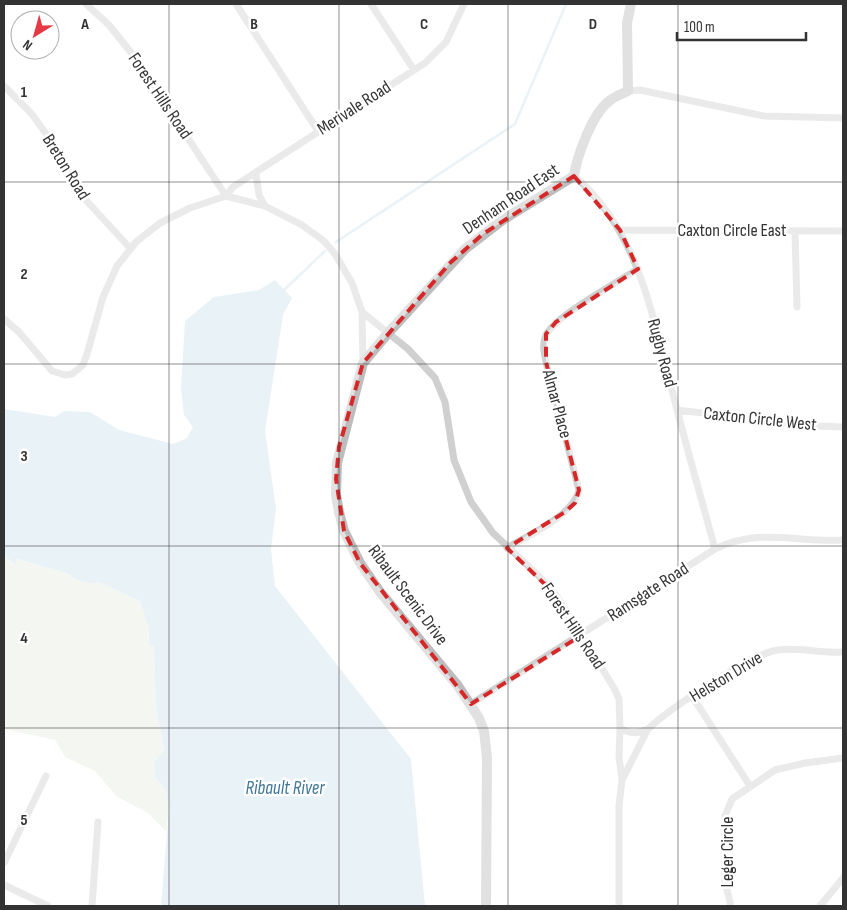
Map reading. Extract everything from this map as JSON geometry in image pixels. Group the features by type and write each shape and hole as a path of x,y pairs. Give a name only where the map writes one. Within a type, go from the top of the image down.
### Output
{"street":[{"name":"Forest Hills Road","path":"86,4 108,25 133,55 226,196"},
{"path":"236,4 318,131"},
{"path":"371,4 414,70"},
{"name":"Merivale Road","path":"226,196 233,187 256,174 437,53 446,42 464,4"},
{"path":"631,4 627,23 628,91 640,90 764,116 843,118"},
{"name":"Breton Road","path":"4,86 35,119 54,146 82,196 130,248"},
{"name":"Denham Road East","path":"389,332 451,262 471,244 504,219 574,176 575,165 601,110 608,102 628,91"},
{"path":"256,174 259,195 265,206"},
{"name":"Rugby Road","path":"574,176 588,188 620,230 638,269 715,549"},
{"path":"4,319 19,332 52,370 65,375 72,374 83,364 103,297 114,272 130,248 153,228 179,213 226,196 265,206 302,225 324,241 345,270 362,312 363,363"},
{"name":"Caxton Circle East","path":"620,230 843,231"},
{"path":"795,231 796,307"},
{"name":"Almar Place","path":"507,548 565,512 575,503 579,490 546,362 544,350 546,334 556,322 638,269"},
{"path":"362,312 389,332"},
{"name":"Forest Hills Road","path":"389,332 435,378 445,402 454,460 463,485 480,516 507,548 539,576 556,595 614,688 619,700 619,757 622,781"},
{"name":"Ribault Scenic Drive","path":"389,332 363,363 337,463 336,495 344,531 360,563 471,704 479,718 486,745 486,906"},
{"name":"Caxton Circle West","path":"677,410 817,426 843,427"},
{"name":"Ramsgate Road","path":"471,704 730,541 760,536 843,540"},
{"name":"Helston Drive","path":"648,729 657,720 692,696 765,652 791,649 843,652"},
{"path":"692,696 750,786"},
{"path":"620,728 629,733 638,733 648,729"},
{"path":"619,906 619,806 622,781 648,729"},
{"name":"Leger Circle","path":"731,906 725,882 725,816 732,799 775,770 805,763 843,758"},
{"path":"4,863 46,776"},
{"path":"92,906 98,822"},
{"path":"820,906 843,878"},
{"path":"4,885 48,906"}],"highlighted area":[{"path":"574,176 620,230 638,269 556,322 546,334 546,362 579,490 575,503 565,512 507,548 556,595 582,635 471,704 360,563 344,531 336,479 339,447 363,363 451,262 483,234"}],"shaded area":[{"path":"4,555 14,565 15,559 67,573 77,580 92,584 99,582 140,601 149,629 149,645 154,646 156,707 164,751 154,763 156,778 166,790 169,809 166,831 148,813 116,796 95,771 65,757 55,740 4,729"}],"water":[{"name":"Ribault River","path":"275,280 292,298 283,315 265,431 276,509 271,549 275,586 411,759 425,906 161,906 169,809 166,790 156,778 154,763 164,750 156,707 154,646 149,645 149,629 140,601 99,582 92,584 77,580 67,573 16,559 15,565 4,555 4,409 55,417 64,411 90,412 119,430 173,444 187,438 193,427 184,415 181,388 185,321 214,297 259,290"}],"waterway":[{"path":"336,242 515,124 566,4"},
{"path":"284,290 325,251"}]}
